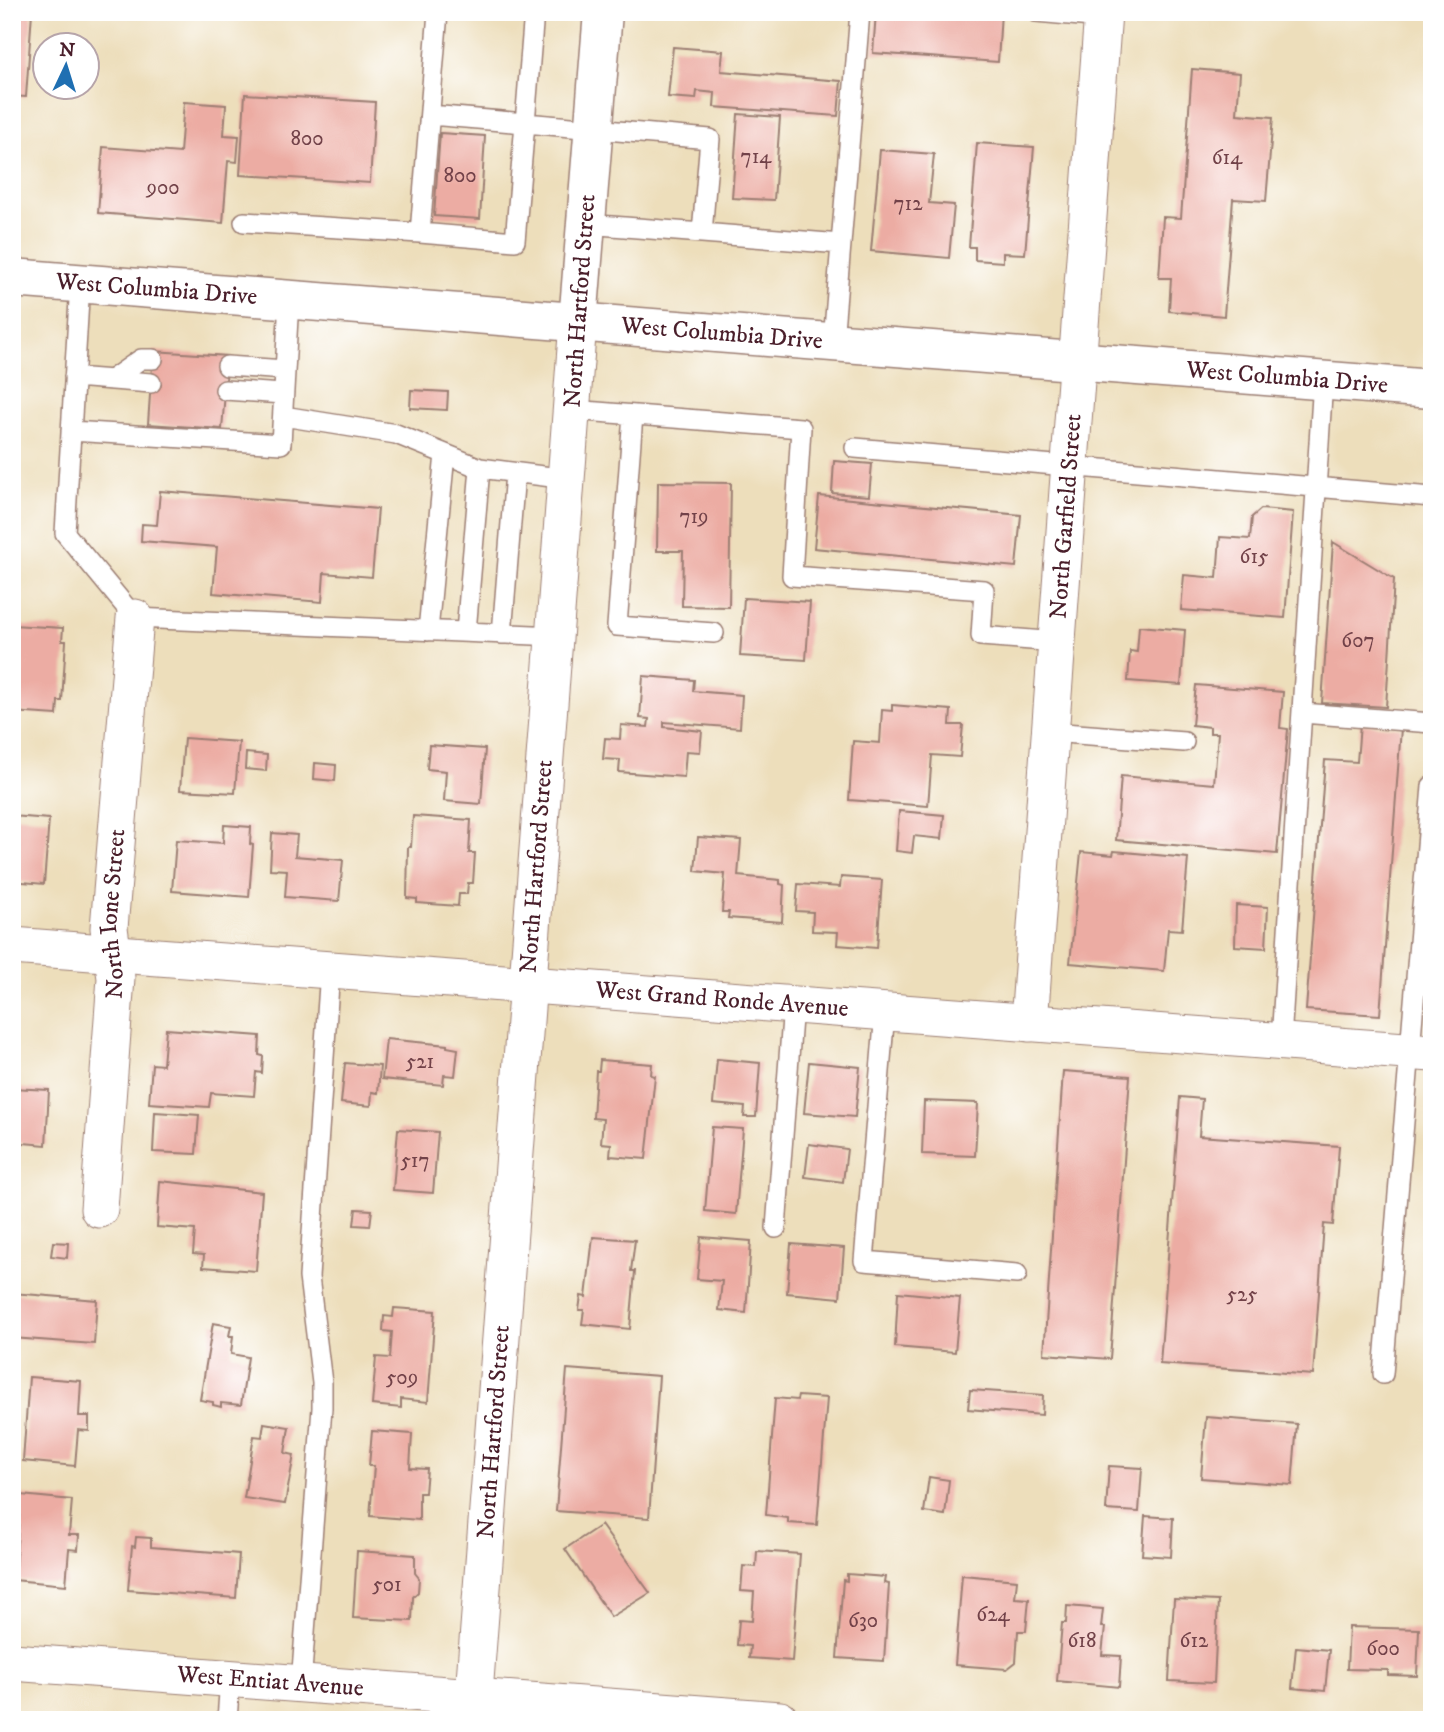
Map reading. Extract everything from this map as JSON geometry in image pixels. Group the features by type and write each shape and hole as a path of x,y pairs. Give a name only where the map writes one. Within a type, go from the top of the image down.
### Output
{"main road":[{"name":"North Hartford Street","path":"578,322 603,12"},
{"name":"West Columbia Drive","path":"12,278 1432,389"}],"street":[{"name":"North Garfield Street","path":"1029,1023 1103,15"},
{"name":"North Hartford Street","path":"473,1709 578,322"},
{"name":"North Ione Street","path":"99,1209 116,978 109,928 135,618"},
{"name":"West Grand Ronde Avenue","path":"12,946 1420,1052"},
{"name":"West Entiat Avenue","path":"12,1662 301,1685 473,1709 780,1720"}],"lane":[{"path":"420,233 438,12"},
{"path":"244,222 515,241 534,12"},
{"path":"833,342 860,12"},
{"path":"1037,12 1103,15"},
{"path":"430,115 710,139 702,233"},
{"path":"586,223 841,244"},
{"path":"80,284 65,533 135,618 556,636"},
{"path":"71,431 281,444 289,300"},
{"path":"111,380 141,359 153,359"},
{"path":"227,366 285,370"},
{"path":"74,377 151,383"},
{"path":"1281,1041 1323,380"},
{"path":"225,390 283,394"},
{"path":"572,410 801,428 792,576 984,590 981,636 1057,642"},
{"path":"633,415 617,626 714,633"},
{"path":"283,416 396,434 480,468 567,479"},
{"path":"855,447 1070,468 1432,497"},
{"path":"428,631 445,454"},
{"path":"466,632 480,468"},
{"path":"502,634 515,473"},
{"path":"1302,713 1432,723"},
{"path":"1050,732 1184,742"},
{"path":"1383,1374 1420,1052 1432,786"},
{"path":"301,1685 322,1418 322,1383 309,1277 330,971"},
{"path":"776,1228 793,1005"},
{"path":"885,1012 864,1261 1017,1274"},
{"path":"227,1720 229,1679"}],"building":[{"path":"12,12 32,12 26,97 12,96"},
{"path":"876,12 1001,12 998,62 873,53"},
{"path":"673,47 723,51 721,71 841,81 838,116 714,107 715,93 697,91 696,99 668,97"},
{"path":"1192,69 1240,73 1237,114 1273,117 1266,201 1233,199 1224,316 1169,311 1171,278 1159,278 1163,217 1181,218"},
{"path":"245,94 375,102 370,183 240,175"},
{"path":"184,102 226,105 224,135 239,136 237,162 228,161 223,223 98,213 103,147 180,153"},
{"path":"738,114 780,117 774,200 732,198"},
{"path":"440,133 485,136 480,219 434,216"},
{"path":"977,143 1034,147 1025,254 1003,253 1003,262 975,260 975,247 969,247"},
{"path":"880,150 934,154 929,203 954,205 949,258 871,251"},
{"path":"153,351 228,356 222,429 148,424"},
{"path":"411,390 448,392 447,410 410,408"},
{"path":"834,461 872,464 869,496 832,493"},
{"path":"658,482 731,483 729,607 682,606 683,551 657,551"},
{"path":"160,491 378,509 372,577 324,573 322,602 213,593 217,547 141,541 142,524 157,525"},
{"path":"819,496 1021,515 1016,567 814,548"},
{"path":"1261,509 1293,512 1285,618 1181,610 1184,575 1217,578 1220,537 1250,539 1252,517"},
{"path":"1333,542 1394,579 1386,707 1322,703"},
{"path":"744,598 810,602 806,660 740,656"},
{"path":"12,625 63,628 62,641 66,641 62,701 58,701 57,715 12,712"},
{"path":"1139,626 1185,630 1181,685 1128,681 1130,651 1137,652"},
{"path":"643,676 694,680 693,691 742,695 740,728 664,722 664,727 702,731 700,752 686,751 684,777 619,772 620,760 603,759 605,738 620,739 621,725 648,727 649,719 640,718"},
{"path":"1196,685 1283,692 1280,728 1288,729 1277,854 1116,840 1121,776 1214,784 1218,733 1210,733 1210,727 1192,725"},
{"path":"892,705 951,710 950,725 963,725 960,757 932,755 928,806 849,800 853,741 880,743 882,710 892,711"},
{"path":"1360,724 1401,728 1380,1015 1306,1010 1325,760 1357,762"},
{"path":"184,738 239,742 235,793 180,790"},
{"path":"429,745 485,749 481,804 444,801 446,771 427,769"},
{"path":"246,753 267,755 266,771 245,769"},
{"path":"315,763 336,765 335,781 314,779"},
{"path":"899,811 944,815 942,839 914,836 912,853 896,851"},
{"path":"12,816 49,819 44,884 12,881"},
{"path":"413,816 471,820 469,853 475,853 473,883 468,883 467,894 459,894 458,906 417,903 417,899 407,898 408,847 411,847"},
{"path":"224,825 251,827 250,844 253,845 249,897 172,891 176,840 223,843"},
{"path":"272,833 297,835 295,856 343,860 339,901 285,897 287,870 270,869"},
{"path":"698,837 741,840 738,876 780,880 780,884 784,885 782,922 728,918 729,912 722,912 725,874 695,871"},
{"path":"1114,851 1188,858 1182,930 1168,929 1164,971 1070,963 1081,852 1113,855"},
{"path":"841,877 882,880 877,948 837,945 838,932 812,931 813,912 796,911 798,884 840,887"},
{"path":"1236,905 1268,907 1266,948 1235,946"},
{"path":"166,1029 260,1036 262,1073 256,1072 254,1096 211,1093 209,1107 149,1103 152,1064 163,1065"},
{"path":"386,1039 447,1045 458,1049 455,1076 444,1075 443,1085 382,1079"},
{"path":"717,1059 760,1063 756,1117 744,1117 745,1107 713,1104"},
{"path":"600,1060 652,1064 651,1075 655,1076 646,1159 610,1156 611,1144 601,1143 603,1119 593,1118 596,1071 599,1071"},
{"path":"809,1062 860,1067 855,1117 804,1113"},
{"path":"345,1063 380,1066 378,1093 372,1092 371,1106 341,1103"},
{"path":"1063,1071 1130,1076 1110,1359 1044,1354"},
{"path":"12,1088 49,1090 46,1145 12,1142"},
{"path":"1180,1097 1202,1099 1199,1136 1339,1146 1333,1225 1324,1224 1313,1375 1160,1364"},
{"path":"924,1101 978,1103 975,1156 922,1154"},
{"path":"155,1112 199,1115 196,1154 153,1152"},
{"path":"712,1127 743,1129 736,1214 705,1211"},
{"path":"398,1129 438,1132 433,1193 393,1190"},
{"path":"809,1144 847,1149 843,1182 805,1177"},
{"path":"160,1181 262,1192 256,1271 203,1267 204,1255 193,1254 195,1230 157,1227"},
{"path":"356,1209 372,1210 370,1226 354,1225"},
{"path":"593,1237 635,1240 631,1271 635,1271 630,1329 582,1324 584,1310 579,1310 581,1296 586,1297"},
{"path":"701,1237 751,1241 746,1313 719,1310 722,1281 697,1279"},
{"path":"53,1242 68,1243 67,1258 51,1256"},
{"path":"791,1244 844,1248 840,1298 787,1293"},
{"path":"898,1292 960,1298 955,1352 895,1347"},
{"path":"12,1293 97,1300 94,1344 12,1338"},
{"path":"394,1308 435,1311 428,1402 401,1399 401,1408 372,1405 376,1357 390,1358 392,1332 383,1331 384,1316 393,1317"},
{"path":"213,1323 231,1326 231,1354 248,1357 241,1405 221,1403 221,1407 213,1405 213,1402 200,1400"},
{"path":"567,1369 659,1376 649,1518 556,1511"},
{"path":"29,1377 81,1381 79,1416 89,1416 89,1431 78,1430 75,1466 23,1461"},
{"path":"970,1390 1043,1395 1042,1415 968,1409"},
{"path":"798,1396 827,1398 817,1525 788,1523 788,1518 766,1515 775,1398 797,1400"},
{"path":"1206,1417 1297,1424 1292,1485 1201,1478"},
{"path":"264,1423 289,1427 285,1453 294,1455 285,1504 244,1498 254,1436 262,1437"},
{"path":"372,1431 412,1434 410,1468 427,1469 425,1493 419,1493 419,1520 370,1516 374,1466 369,1466"},
{"path":"1109,1466 1142,1468 1139,1512 1106,1510"},
{"path":"929,1477 949,1480 945,1515 924,1512"},
{"path":"21,1495 72,1500 69,1535 79,1535 78,1550 69,1549 66,1585 14,1580"},
{"path":"1145,1516 1173,1518 1171,1557 1142,1555"},
{"path":"601,1525 650,1593 611,1617 565,1549"},
{"path":"136,1537 151,1538 151,1547 239,1554 236,1598 128,1590 132,1546 135,1547"},
{"path":"357,1551 415,1555 415,1573 419,1578 418,1592 413,1597 412,1621 353,1618"},
{"path":"757,1551 800,1554 792,1661 749,1658 750,1646 737,1645 739,1620 752,1621 754,1592 741,1591 743,1566 756,1567"},
{"path":"847,1574 885,1577 884,1583 889,1584 884,1661 837,1658 843,1580 847,1581"},
{"path":"962,1575 1017,1580 1015,1598 1029,1599 1026,1631 1018,1631 1016,1662 1007,1669 955,1665"},
{"path":"1174,1599 1218,1601 1214,1683 1169,1681"},
{"path":"1067,1606 1103,1609 1101,1627 1105,1627 1102,1655 1121,1656 1119,1687 1057,1681 1062,1623 1066,1623"},
{"path":"1349,1627 1419,1629 1417,1676 1388,1675 1388,1670 1347,1669"},
{"path":"1296,1647 1329,1650 1325,1691 1292,1688"}]}
